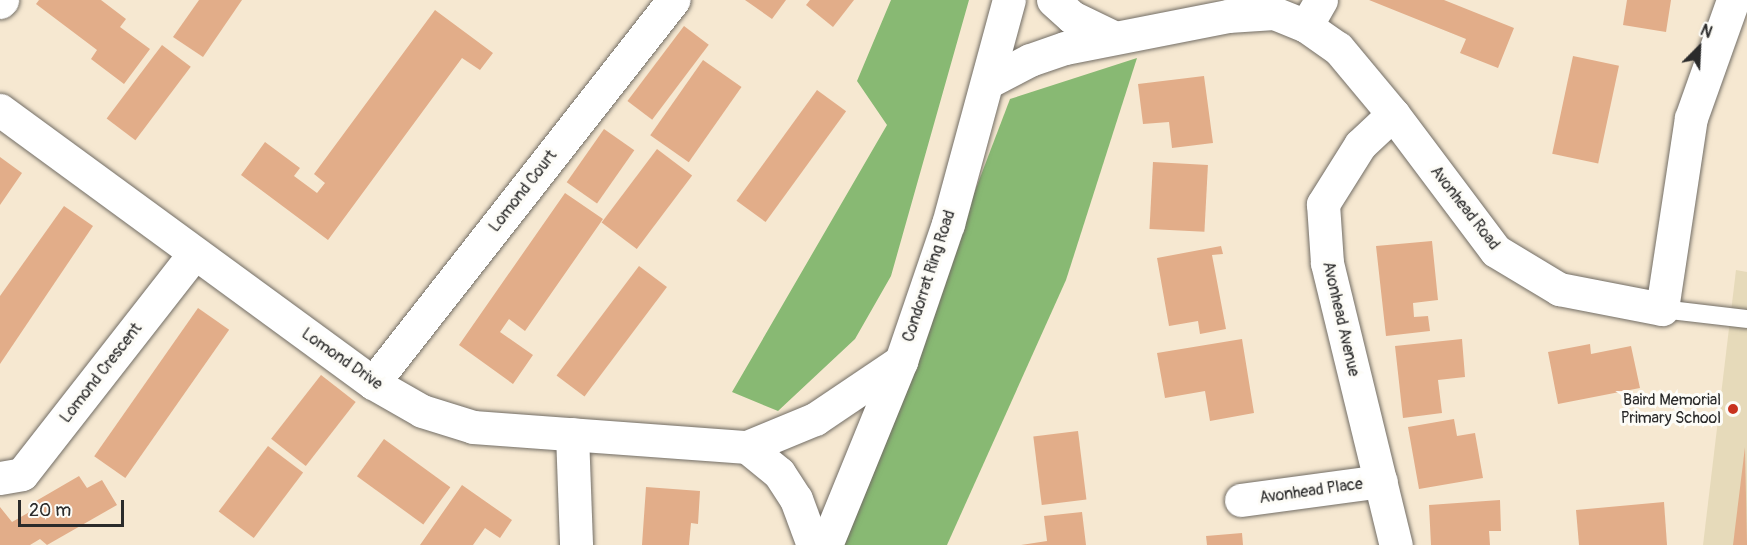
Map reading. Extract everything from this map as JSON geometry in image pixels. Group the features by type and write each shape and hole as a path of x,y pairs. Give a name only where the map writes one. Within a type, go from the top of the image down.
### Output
{"street":[{"name":"Lomond Court","path":"373,383 673,0"},
{"name":"Condorrat Ring Road","path":"826,545 901,361 948,224 1009,0"},
{"path":"1053,0 1072,17 1113,37"},
{"path":"1662,309 1690,118 1733,0"},
{"name":"Avonhead Road","path":"988,82 1030,60 1113,37 1274,13 1313,13 1338,48 1393,114 1496,251 1559,289 1662,309"},
{"name":"Lomond Drive","path":"0,110 373,383 422,411 473,427 747,447"},
{"name":"Avonhead Avenue","path":"1393,114 1360,145 1323,204 1327,263 1396,545"},
{"name":"Lomond Crescent","path":"0,478 22,474 194,254"},
{"path":"813,545 796,499 779,472 747,447 815,419 901,361"},
{"path":"572,434 576,545"},
{"name":"Avonhead Place","path":"1241,500 1381,481"}],"lane":[{"path":"1662,309 1747,319"}],"shaded area":[{"name":"Baird Memorial Primary School","path":"1736,270 1747,272 1747,545 1703,545"}],"green space":[{"path":"891,0 969,0 891,276 855,339 778,411 732,392 887,125 857,81"},
{"path":"1137,58 1066,280 947,545 840,545 1010,99"}],"building":[{"path":"39,0 101,0 126,19 120,27 150,49 124,84 91,59 97,50 36,4"},
{"path":"199,0 242,0 203,57 173,37"},
{"path":"745,0 786,0 772,19"},
{"path":"810,0 854,0 833,27 806,5"},
{"path":"1369,0 1444,0 1514,28 1498,68 1460,53 1466,39"},
{"path":"1627,0 1671,0 1666,32 1623,25"},
{"path":"435,10 493,53 480,70 462,58 328,240 241,175 265,142 300,168 294,176 317,193 325,183 314,174"},
{"path":"684,26 709,45 652,120 627,101"},
{"path":"162,45 191,67 135,140 107,118"},
{"path":"1573,56 1619,66 1598,164 1552,154"},
{"path":"703,60 742,87 689,162 650,135"},
{"path":"1204,76 1213,143 1172,148 1169,122 1143,124 1138,84"},
{"path":"817,90 846,111 766,222 736,201"},
{"path":"604,129 634,150 597,203 567,182"},
{"path":"657,149 692,175 637,249 602,222"},
{"path":"0,157 22,173 0,205"},
{"path":"1153,162 1208,165 1204,232 1149,229"},
{"path":"565,193 603,219 525,331 509,319 500,332 533,355 513,384 459,345"},
{"path":"64,206 93,226 0,364 0,296"},
{"path":"1432,241 1438,300 1413,303 1414,317 1428,316 1430,331 1386,336 1376,246"},
{"path":"1221,246 1223,254 1212,255 1226,329 1200,334 1198,321 1169,326 1157,258"},
{"path":"639,266 667,287 585,396 557,375"},
{"path":"198,308 229,330 125,478 94,456"},
{"path":"1242,339 1254,413 1210,421 1205,391 1165,398 1157,353"},
{"path":"1462,339 1465,377 1438,380 1442,413 1403,418 1395,346"},
{"path":"1590,344 1591,354 1631,346 1640,388 1558,404 1548,352"},
{"path":"321,375 356,402 306,466 271,439"},
{"path":"1454,419 1457,436 1475,433 1483,478 1419,489 1408,427"},
{"path":"1078,431 1086,499 1042,505 1033,436"},
{"path":"384,439 450,487 423,524 357,476"},
{"path":"268,446 303,472 254,538 219,511"},
{"path":"1745,447 1747,545 1733,545"},
{"path":"79,476 87,488 102,480 117,505 47,545 40,539 30,545 0,545 0,507 12,522 40,506 36,501"},
{"path":"462,485 512,520 500,538 485,528 473,545 420,545"},
{"path":"646,487 700,491 698,524 691,523 689,545 642,545"},
{"path":"1500,500 1501,531 1489,531 1490,545 1431,545 1429,505"},
{"path":"1664,502 1667,545 1579,545 1576,510"},
{"path":"1082,512 1086,545 1021,545 1047,541 1044,516"},
{"path":"1242,533 1243,545 1207,545 1206,536"}],"place":[{"name":"Baird Memorial Primary School","path":"1733,409"}]}
